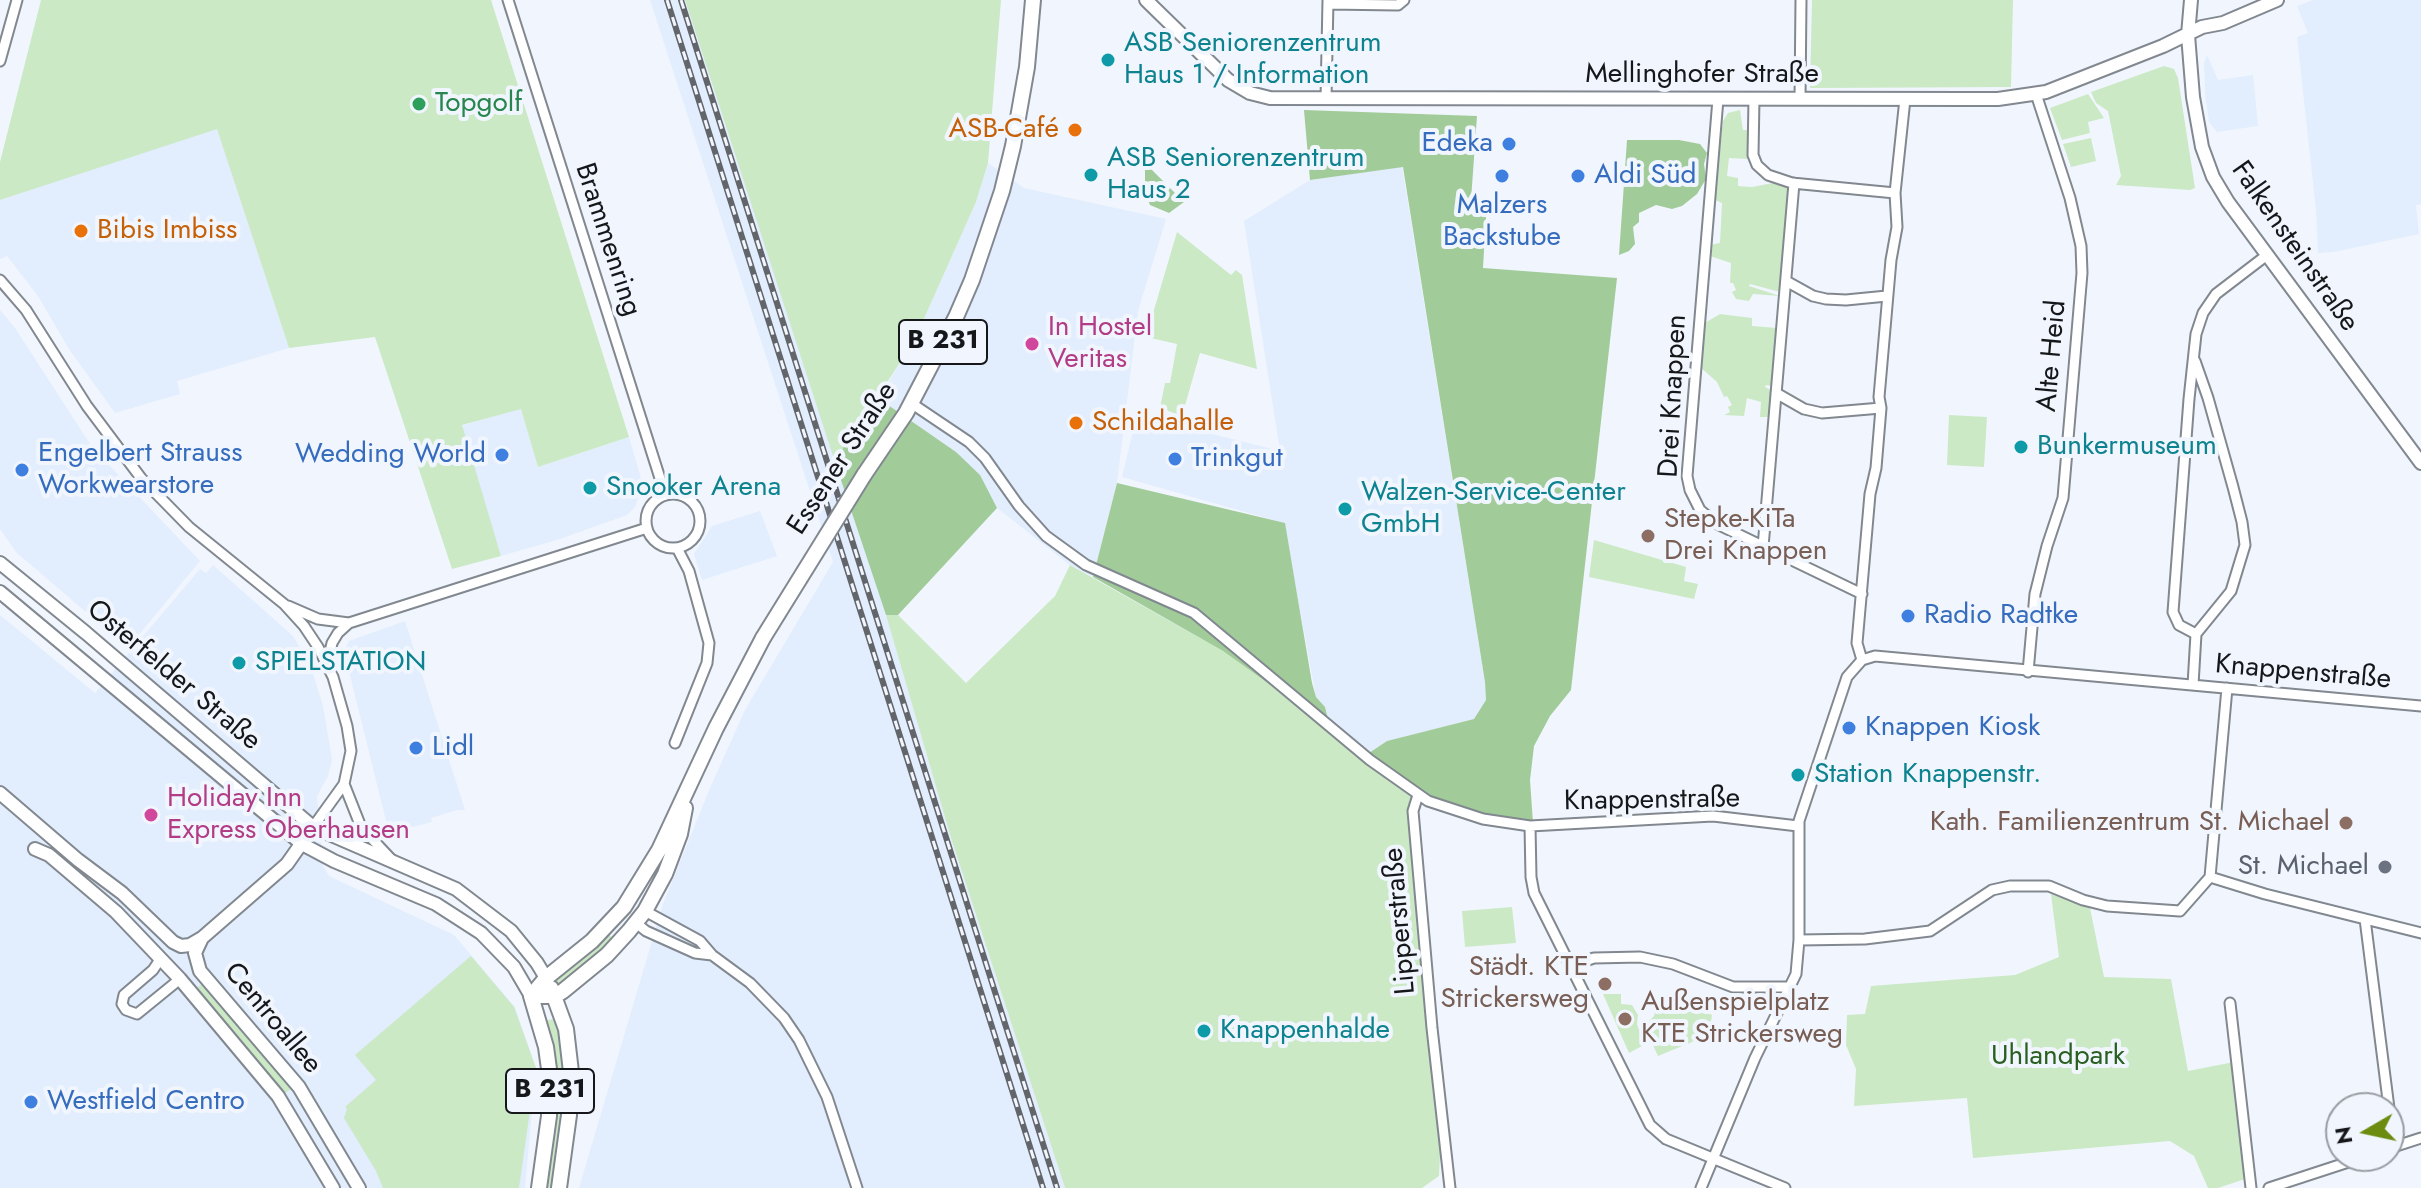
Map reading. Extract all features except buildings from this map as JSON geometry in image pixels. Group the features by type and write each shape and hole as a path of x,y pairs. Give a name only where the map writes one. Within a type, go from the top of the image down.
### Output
{"main road":[{"name":"Mellinghofer Straße","path":"1146,0 1225,77 1245,91 1270,98 1326,99 1998,99 2057,88 2202,27 2223,23 2277,0"},
{"name":"Falkensteinstraße","path":"2191,0 2188,35 2193,97 2205,157 2222,193 2421,463"},
{"name":"Essener Straße","path":"531,996 546,978 592,941 624,907 655,857 763,638 911,403 956,317 1002,191 1021,104 1035,4"},
{"name":"Osterfelder Straße","path":"0,563 313,827 456,889 518,939 546,978"},
{"name":"Osterfelder Straße","path":"0,592 302,844 317,854 418,895 454,913 481,933 519,973 531,996"},
{"name":"Essener Straße","path":"555,996 607,955 640,917 674,853 688,792"},
{"name":"Centroallee","path":"0,793 122,893 177,945 186,946 202,938"},
{"path":"202,938 287,864 313,827"},
{"name":"Centroallee","path":"35,849 55,859 116,912 180,979 278,1096 333,1188"},
{"path":"624,907 640,917"},
{"name":"Centroallee","path":"202,938 195,956 200,971 299,1087 359,1188"},
{"name":"B 231","path":"546,978 555,996 568,1041 571,1082 559,1188"},
{"path":"531,996 555,996"},
{"name":"B 231","path":"531,996 546,1047 550,1081 549,1116 539,1188"}],"street":[{"path":"0,61 17,0"},
{"name":"Brammenring","path":"508,0 665,494"},
{"path":"1326,99 1328,2 1398,5 1404,0"},
{"path":"1800,99 1801,0"},
{"name":"Alte Heid","path":"2028,672 2035,594 2063,498 2082,273 2081,246 2070,198 2036,94"},
{"name":"Drei Knappen","path":"1718,99 1688,483 1695,504 1710,520 1862,594"},
{"path":"1754,99 1755,160 1773,178 1895,193"},
{"path":"1701,1188 1755,1058 1797,969 1798,826 1847,677 1862,660 1857,643 1881,408 1879,397 1887,296 1897,227 1895,193 1905,99"},
{"path":"1763,547 1794,183"},
{"path":"2196,634 2179,625 2173,612 2197,329 2212,299 2267,255"},
{"path":"0,280 26,310 87,406 141,478 200,536 284,604 311,636 333,677 350,739 351,762 344,784 313,827"},
{"path":"1786,281 1813,296 1826,299 1887,296"},
{"path":"2193,685 2196,634 2231,591 2245,545 2237,499 2195,361"},
{"path":"1776,393 1804,409 1822,413 1881,408"},
{"name":"Knappenstraße","path":"911,403 969,442 1046,536 1086,565 1194,613 1370,760 1418,795 1470,816 1530,826 1713,816 1798,826"},
{"path":"665,494 679,494 689,499 700,516 696,535 689,543 677,548 661,545 647,528 649,509 656,499 665,494"},
{"path":"327,666 332,643 349,623 647,528"},
{"path":"675,743 707,663 709,643 689,571 677,548"},
{"path":"284,604 318,619 349,623"},
{"name":"Knappenstraße","path":"1862,660 1875,656 2421,706"},
{"path":"1799,940 1865,939 1892,933 1930,931 1992,890 2010,886 2049,886 2107,906 2180,911 2210,877 2227,688"},
{"path":"344,784 361,827 392,860"},
{"name":"Lipperstraße","path":"1418,795 1413,811 1450,1188"},
{"path":"1530,826 1532,888 1650,1125 1662,1137 1785,1188"},
{"path":"2210,877 2421,933"},
{"path":"640,917 646,931 695,953 712,955"},
{"path":"640,917 700,941 712,955 769,1001 799,1040 827,1097 857,1188"},
{"path":"2365,919 2387,1092"},
{"path":"1570,966 1594,958 1640,957 1673,964 1733,987 1790,987"},
{"path":"161,958 153,970 124,995 122,1004 126,1010 137,1014 180,979"},
{"path":"2230,1003 2251,1188"},
{"path":"2269,1188 2325,1170"}],"shaded area":[{"path":"650,0 685,0 886,615 951,838 1065,1188 579,1188 663,904 710,788 745,710 833,562"},
{"path":"2313,0 2421,0 2421,204 2416,205 2419,234 2318,253 2297,37 2308,33 2297,6"},
{"path":"2207,55 2218,80 2253,75 2258,126 2217,132 2209,122 2204,63"},
{"path":"217,128 289,348 177,381 180,394 115,413 69,349 38,296 7,256 0,259 0,200"},
{"path":"988,163 1024,188 1166,219 1138,311 1117,483 1093,577 1070,565 997,508 956,452 878,398 914,341 976,202"},
{"path":"1402,166 1486,700 1474,719 1387,741 1366,755 1330,727 1325,707 1316,697 1284,523 1122,477 1137,415 1280,451 1244,221 1310,180"},
{"path":"0,310 15,328 92,447 200,561 128,648 16,552 0,529"},
{"path":"521,408 538,467 629,437 643,485 635,507 627,515 501,556 461,426"},
{"path":"760,511 777,556 702,580 694,554 712,526"},
{"path":"213,565 293,636 311,667 323,706 332,760 328,776 317,796 323,866 329,876 454,935 515,1007 536,1068 525,1188 0,1188 0,615 95,693 200,569 206,573"},
{"path":"405,621 465,810 389,833 344,651 349,641"}],"green space":[{"path":"41,0 491,0 629,437 538,467 521,409 462,425 501,556 452,569 375,337 289,348 217,129 0,200 0,162"},
{"path":"685,0 1001,0 988,163 976,202 914,341 835,462"},
{"path":"1812,0 2013,0 2011,87 1810,88"},
{"path":"2164,66 2174,69 2178,78 2195,188 2116,185 2121,176 2108,111 2096,103 2091,92"},
{"path":"2088,94 2104,118 2088,122 2090,133 2062,140 2050,108"},
{"path":"1304,110 1477,116 1470,214 1486,216 1483,268 1617,278 1571,690 1550,716 1534,746 1530,780 1533,823 1448,809 1366,755 1387,741 1474,719 1486,700 1485,682 1403,167 1310,180"},
{"path":"1740,110 1743,130 1748,130 1747,159 1729,158 1727,176 1738,178 1738,186 1773,183 1789,187 1780,292 1749,286 1780,296 1753,294 1749,301 1736,299 1732,292 1736,290 1730,283 1731,263 1710,256 1710,245 1720,243 1722,203 1713,199 1723,121 1728,113"},
{"path":"2091,138 2096,161 2071,167 2063,144"},
{"path":"1627,140 1679,140 1700,144 1707,153 1704,164 1706,179 1697,194 1682,206 1672,209 1656,205 1639,213 1639,222 1633,227 1635,244 1619,255"},
{"path":"1145,163 1184,202 1169,213 1150,205 1145,193"},
{"path":"1177,232 1231,275 1236,270 1242,275 1257,369 1200,353 1182,416 1160,408 1165,383 1170,383 1177,344 1146,337"},
{"path":"1720,314 1752,318 1752,326 1777,328 1772,386 1765,387 1771,390 1769,417 1760,417 1761,402 1747,398 1744,416 1724,415 1730,412 1728,407 1732,405 1717,382 1700,367 1703,324"},
{"path":"878,398 956,452 980,475 997,508 898,615 886,615 835,462"},
{"path":"1949,415 1987,417 1984,467 1947,465"},
{"path":"1117,483 1285,523 1312,683 1316,697 1325,707 1330,727 1223,651 1093,577"},
{"path":"1594,540 1686,567 1684,581 1698,584 1694,599 1589,577"},
{"path":"1070,565 1223,651 1278,688 1416,794 1413,811 1442,1109 1439,1176 1422,1188 1065,1188 951,838 886,615 898,615 966,683 1055,596"},
{"name":"Uhlandpark","path":"2051,894 2090,908 2104,977 2171,979 2188,1071 2234,1062 2251,1177 2218,1188 2208,1188 2194,1156 2170,1141 1973,1158 1967,1098 1854,1106 1856,1069 1846,1045 1847,1015 1865,1014 1871,986 2015,975 2059,957"},
{"path":"1512,907 1516,943 1465,947 1462,911"},
{"path":"609,935 615,940 561,984 557,983 556,979"},
{"path":"471,956 514,1007 536,1068 519,1188 383,1188 344,1118 345,1107 376,1080 355,1055"},
{"path":"203,983 292,1088 283,1095 196,989"},
{"name":"Außenspielplatz KTE Strickersweg","path":"1603,994 1621,994 1621,1004 1632,1005 1638,1015 1642,1046 1629,1053"},
{"path":"1658,994 1712,1015 1709,1035 1658,1056 1644,1026 1654,1016"},
{"path":"557,1018 566,1089 553,1188 544,1188 544,1021"}],"railway":[{"path":"667,0 1043,1188"},
{"path":"681,0 1057,1188"}],"place":[{"name":"ASB Seniorenzentrum Haus 1 / Information","path":"1108,60"},
{"name":"Topgolf","path":"419,104"},
{"name":"ASB-Café","path":"1075,130"},
{"name":"Edeka","path":"1509,144"},
{"name":"ASB Seniorenzentrum Haus 2","path":"1091,175"},
{"name":"Malzers Backstube","path":"1502,176"},
{"name":"Aldi Süd","path":"1578,176"},
{"name":"Bibis Imbiss","path":"81,231"},
{"name":"In Hostel Veritas","path":"1032,344"},
{"name":"Schildahalle","path":"1076,423"},
{"name":"Bunkermuseum","path":"2021,447"},
{"name":"Wedding World","path":"502,455"},
{"name":"Trinkgut","path":"1175,459"},
{"name":"Engelbert Strauss Workwearstore","path":"22,470"},
{"name":"Snooker Arena","path":"590,488"},
{"name":"Walzen-Service-Center GmbH","path":"1345,509"},
{"name":"Stepke-KiTa Drei Knappen","path":"1648,536"},
{"name":"Radio Radtke","path":"1908,616"},
{"name":"SPIELSTATION","path":"239,663"},
{"name":"Knappen Kiosk","path":"1849,728"},
{"name":"Lidl","path":"416,748"},
{"name":"Station Knappenstr.","path":"1798,775"},
{"name":"Holiday Inn Express Oberhausen","path":"151,815"},
{"name":"Kath. Familienzentrum St. Michael","path":"2346,823"},
{"name":"St. Michael","path":"2385,867"},
{"name":"Städt. KTE Strickersweg","path":"1605,984"},
{"name":"Außenspielplatz KTE Strickersweg","path":"1625,1019"},
{"name":"Knappenhalde","path":"1204,1031"},
{"name":"Westfield Centro","path":"31,1102"}]}
